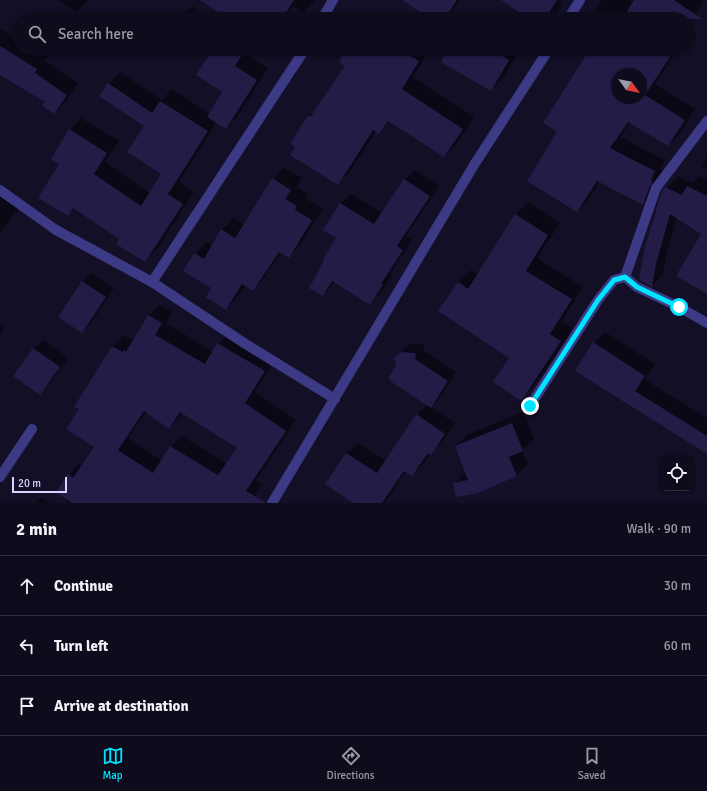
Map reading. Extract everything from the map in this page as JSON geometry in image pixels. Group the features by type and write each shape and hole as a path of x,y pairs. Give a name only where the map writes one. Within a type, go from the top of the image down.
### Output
{"street":[{"path":"326,12 333,0"},
{"path":"572,12 580,0"},
{"path":"152,282 300,56"},
{"path":"272,503 474,165 544,56"},
{"path":"625,277 656,188 707,121"},
{"path":"0,190 56,230 152,282 244,343 335,399"},
{"path":"625,277 637,287 679,307 707,324"},
{"path":"530,406 598,300 614,280 625,277"},
{"path":"0,477 32,429"}],"building":[{"path":"200,0 294,0 286,12 218,12"},
{"path":"402,0 457,0 449,12 420,12"},
{"path":"501,0 557,0 549,12 519,12"},
{"path":"634,0 674,0 692,12 626,12"},
{"path":"695,14 702,19 695,19"},
{"path":"0,46 12,53 12,56 16,56 37,69 35,73 67,95 54,114 42,106 45,102 0,75"},
{"path":"208,56 241,56 235,66 257,80 226,129 207,117 222,92 196,75"},
{"path":"342,56 410,56 419,61 402,89 463,129 444,157 388,121 379,134 373,130 338,185 290,155 295,147 290,144 308,115 310,117 345,66 339,62"},
{"path":"444,56 502,56 509,60 491,91 441,62"},
{"path":"586,56 670,57 647,92 647,68 611,68 611,104 647,104 647,96 685,120 668,146 628,122 610,148 655,171 651,180 653,181 643,205 597,181 577,212 527,181 557,132 543,123"},
{"path":"108,83 152,113 160,101 208,131 168,194 183,204 145,262 116,244 119,239 73,208 68,216 38,198 59,164 51,159 69,129 107,153 94,174 141,206 161,174 127,152 144,126 99,96"},
{"path":"272,178 291,190 285,199 297,206 295,210 312,220 289,258 279,252 253,291 242,284 226,310 206,297 211,288 183,271 194,253 204,259 221,229 235,238"},
{"path":"404,179 430,196 397,246 403,250 381,284 383,285 370,305 332,281 323,296 309,288 324,261 322,261 336,238 323,230 340,203 374,224"},
{"path":"687,186 707,196 707,294 676,276 701,234 670,214 656,264 652,287 639,280 645,247 662,191 665,187 682,195"},
{"path":"515,214 548,235 526,271 572,299 550,334 561,341 521,401 493,382 509,358 438,311 458,282 468,289"},
{"path":"82,281 106,297 82,333 58,317"},
{"path":"148,315 162,323 155,335 205,364 217,343 265,371 245,403 286,431 246,491 266,503 72,503 56,492 68,474 73,478 94,447 66,429 79,409 74,407 112,346 126,352","holes":["144,411 169,429 180,412 237,448 218,475 170,446 153,473 118,450"]},
{"path":"593,342 645,376 635,391 707,436 707,454 575,371"},
{"path":"33,348 60,367 40,395 13,376"},
{"path":"401,352 416,353 415,359 448,381 431,408 390,381 391,379 388,378 396,366 394,358"},
{"path":"416,414 445,434 431,455 428,453 412,476 404,471 382,503 353,503 325,484 346,453 377,473"},
{"path":"512,423 523,451 509,457 517,476 478,493 456,497 453,483 468,480 455,446"}],"route":[{"path":"530,406 598,300 614,280 625,277 637,287 679,307"}]}
